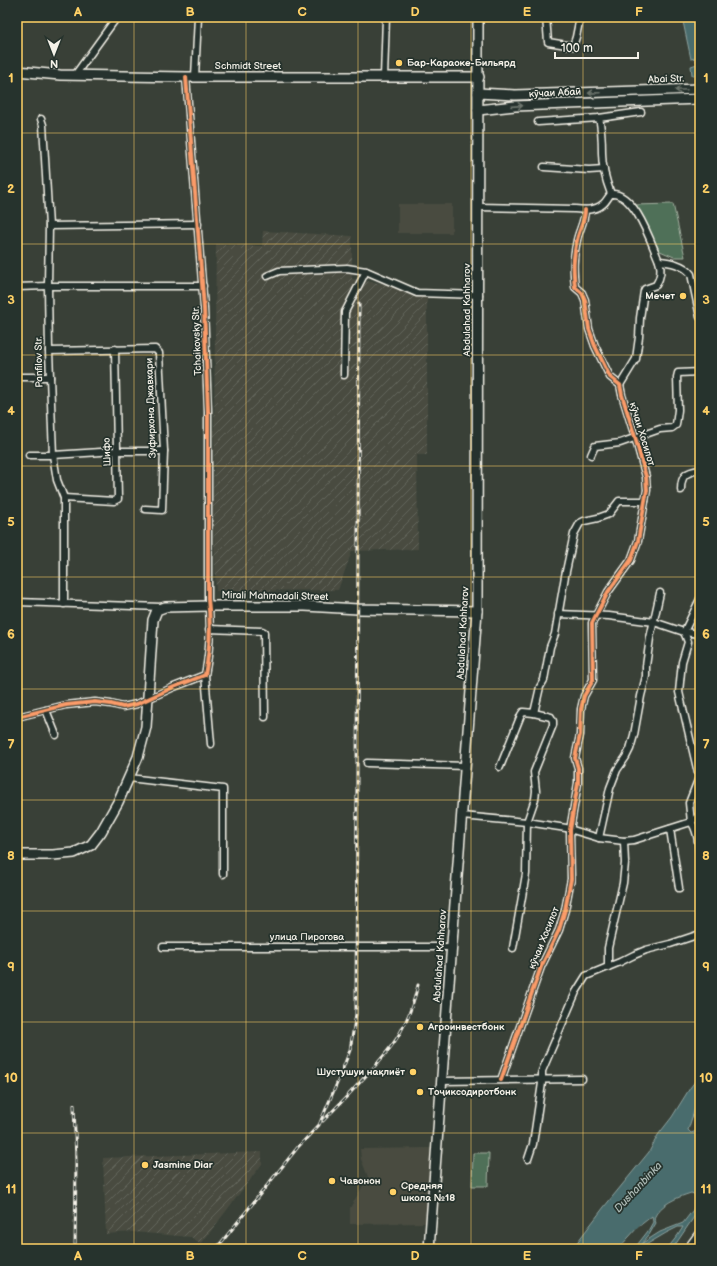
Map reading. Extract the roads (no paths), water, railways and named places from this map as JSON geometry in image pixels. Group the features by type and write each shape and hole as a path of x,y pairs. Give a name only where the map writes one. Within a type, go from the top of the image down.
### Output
{"main road":[{"name":"Abdulahad Kahharov","path":"429,1249 477,611 479,207 477,156 479,77 478,17"},
{"name":"Schmidt Street","path":"17,71 75,75 190,77 479,77"},
{"name":"Abai Str.","path":"663,91 700,89"},
{"name":"кӯчаи Абаӣ","path":"478,93 515,95 663,91"},
{"name":"Abai Str.","path":"664,100 700,99"},
{"name":"кӯчаи Абаӣ","path":"478,110 515,106 664,100"},
{"name":"Mirali Mahmadali Street","path":"165,607 305,606 358,609 477,611"},
{"path":"17,854 53,855 74,853 91,844 101,832 118,802 138,757 146,727 153,620 157,610 165,607"},
{"path":"689,1249 700,1234"}],"street":[{"path":"75,75 117,17"},
{"name":"Tchaikovsky Str.","path":"198,17 190,77 203,286 208,411 209,629 208,662 205,675 211,744"},
{"path":"384,77 386,17"},
{"path":"546,17 548,42 573,46 580,17"},
{"path":"538,122 599,118 641,112"},
{"path":"599,118 602,129 602,154 604,169 606,181 611,194"},
{"name":"Panfilov Str.","path":"41,119 43,125 49,226 49,351 53,455 57,480 64,498 64,604"},
{"path":"544,167 589,170 604,169"},
{"path":"479,207 585,210 597,208 604,204 611,194"},
{"path":"611,194 618,194 633,208 647,233 661,267 659,280 656,285 645,289 644,291 636,360 620,385"},
{"name":"кӯчаи Хосилот","path":"501,1080 541,966 559,930 564,915 571,879 570,830 578,783 578,768 575,758 580,735 581,709 584,696 593,680 592,625 593,620 608,592 631,560 638,541 647,483 620,385 610,377 595,346 589,329 585,300 582,293 575,287 573,264 577,239 585,215 585,210"},
{"path":"49,226 198,224"},
{"path":"659,261 671,262 687,270 691,274 700,317"},
{"path":"267,276 279,271 347,268 366,270 417,293 478,295"},
{"path":"344,375 345,312 366,270"},
{"path":"17,287 203,286"},
{"name":"Шифо","path":"64,498 114,501 118,499 115,349"},
{"name":"Зуфирхона Джавхари","path":"49,351 154,349 159,353 164,451 162,510 145,509"},
{"path":"591,455 596,446 620,443 660,429 672,428 676,425 678,410 678,373 700,372"},
{"path":"17,377 50,377"},
{"path":"29,455 117,451 164,451"},
{"path":"681,490 685,475 690,472 700,470"},
{"path":"534,713 540,687 544,680 550,647 555,634 574,534 580,523 609,514 620,500 645,500"},
{"path":"599,838 610,788 617,770 630,749 634,736 660,593"},
{"path":"700,599 684,632 688,642 682,662 679,692 699,776 689,803 691,822 697,835 700,857"},
{"path":"17,602 165,607"},
{"path":"558,614 654,622 684,632 700,634"},
{"path":"209,629 264,632 265,716"},
{"path":"17,718 66,704 95,702 123,706 137,704 205,675"},
{"path":"46,710 56,735"},
{"path":"500,767 523,712 551,717 553,725 534,772 536,791 535,799 527,822 526,874 513,948"},
{"path":"367,763 466,766"},
{"path":"129,778 223,788 223,874"},
{"path":"462,816 527,822 570,830 599,838 624,841 634,840 691,822 700,815"},
{"path":"670,829 679,888"},
{"path":"608,967 608,948 623,883 625,863 624,841"},
{"path":"528,1159 533,1144 542,1072 582,981 586,976 646,950 700,934"},
{"name":"улица Пирогова","path":"163,947 451,947"},
{"path":"441,1081 582,1079"}],"water":[{"path":"682,17 700,17 700,75 692,75 691,66 697,64 695,58 691,59"},
{"name":"Dushanbinka","path":"700,1075 700,1101 695,1108 688,1130 691,1133 700,1130 700,1208 675,1245 671,1249 667,1249 683,1227 678,1227 666,1233 639,1249 634,1249 653,1222 652,1216 638,1227 618,1249 572,1249 649,1152 658,1135 672,1117","holes":["691,1193 697,1195 693,1210 683,1223 660,1232 641,1244 649,1235 656,1223 654,1218 660,1209 670,1202"]}],"railway":[{"path":"216,1249 298,1147 319,1125 350,1050 356,1014 359,303"},
{"path":"323,1121 367,1075 395,1041 409,1015 418,985"},
{"path":"74,1105 76,1161 75,1249"}],"place":[{"name":"Бар-Караоке-Бильярд","path":"399,63"},
{"name":"Мечет","path":"683,296"},
{"name":"Агроинвестбонк","path":"420,1027"},
{"name":"Шустушуи нақлиёт","path":"413,1072"},
{"name":"Тоҷиксодиротбонк","path":"420,1092"},
{"name":"Jasmine Diar","path":"145,1165"},
{"name":"Чавонон","path":"332,1181"},
{"name":"Средняя школа №18","path":"393,1192"}]}
